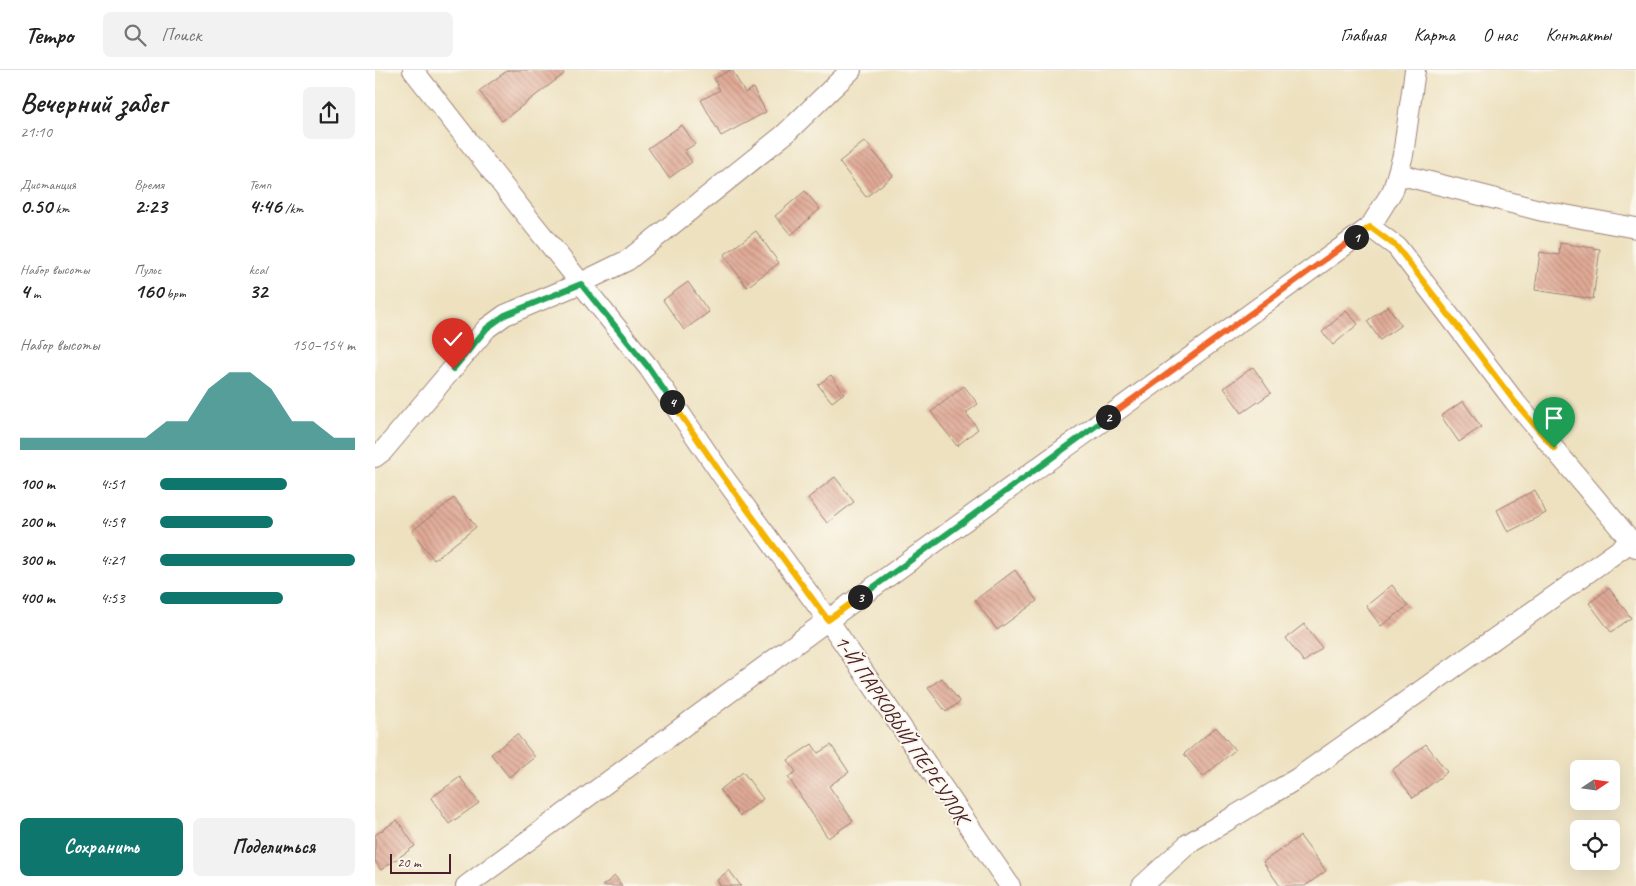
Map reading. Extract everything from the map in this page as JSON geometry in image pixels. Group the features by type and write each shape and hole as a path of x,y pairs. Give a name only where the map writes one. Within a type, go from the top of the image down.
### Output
{"street":[{"name":"1-Й ПАРКОВЫЙ ПЕРЕУЛОК","path":"413,70 649,368 722,475 828,620 1009,886"},
{"path":"375,457 383,451 487,328 505,315 581,284 629,260 785,134 851,70"},
{"path":"466,886 828,620 1370,227 1393,190 1403,154 1415,70"},
{"path":"1397,174 1543,211 1636,228"},
{"path":"1142,886 1189,844 1299,778 1634,544 1515,402 1397,247 1370,227"}],"building":[{"path":"508,70 561,70 564,74 502,121 479,91"},
{"path":"732,70 745,93 753,88 766,112 721,136 701,100 720,90 714,79"},
{"path":"682,125 695,144 684,151 692,162 669,178 648,148"},
{"path":"865,141 893,176 866,197 839,162"},
{"path":"805,191 820,209 791,235 775,216"},
{"path":"756,231 779,263 747,287 724,255"},
{"path":"1560,243 1600,249 1593,299 1535,290 1540,252 1559,255"},
{"path":"688,282 709,312 684,330 663,300"},
{"path":"1388,306 1401,325 1380,340 1367,321"},
{"path":"1346,311 1358,324 1333,345 1322,332"},
{"path":"1253,367 1271,393 1242,413 1224,388"},
{"path":"831,375 844,393 832,402 818,385"},
{"path":"964,386 978,404 966,413 978,429 957,446 931,412"},
{"path":"1463,401 1481,427 1459,442 1441,416"},
{"path":"835,477 854,502 827,523 808,498"},
{"path":"1535,490 1546,513 1508,532 1497,510"},
{"path":"454,498 476,527 434,560 412,531"},
{"path":"1015,570 1037,601 997,630 975,600"},
{"path":"1392,585 1408,606 1381,626 1366,606"},
{"path":"1609,588 1631,618 1611,632 1589,603"},
{"path":"1304,624 1322,648 1304,662 1286,638"},
{"path":"942,678 960,702 946,712 928,688"},
{"path":"1216,727 1235,750 1203,777 1184,754"},
{"path":"517,734 535,757 509,777 491,754"},
{"path":"812,744 818,753 831,745 849,772 829,786 853,821 828,838 788,777 796,772 788,760"},
{"path":"1426,744 1447,772 1413,798 1392,770"},
{"path":"743,772 763,799 740,816 720,790"},
{"path":"460,777 479,803 449,824 431,798"},
{"path":"397,820 415,846 381,870 375,861 375,835"},
{"path":"1300,836 1326,871 1305,886 1280,886 1263,862"},
{"path":"729,870 741,886 721,886 717,880"},
{"path":"615,876 622,886 602,886"}],"route":[{"path":"453,369 487,328 505,315 581,284 649,368 722,475 828,620 1370,227 1397,247 1515,402 1554,448"}]}
